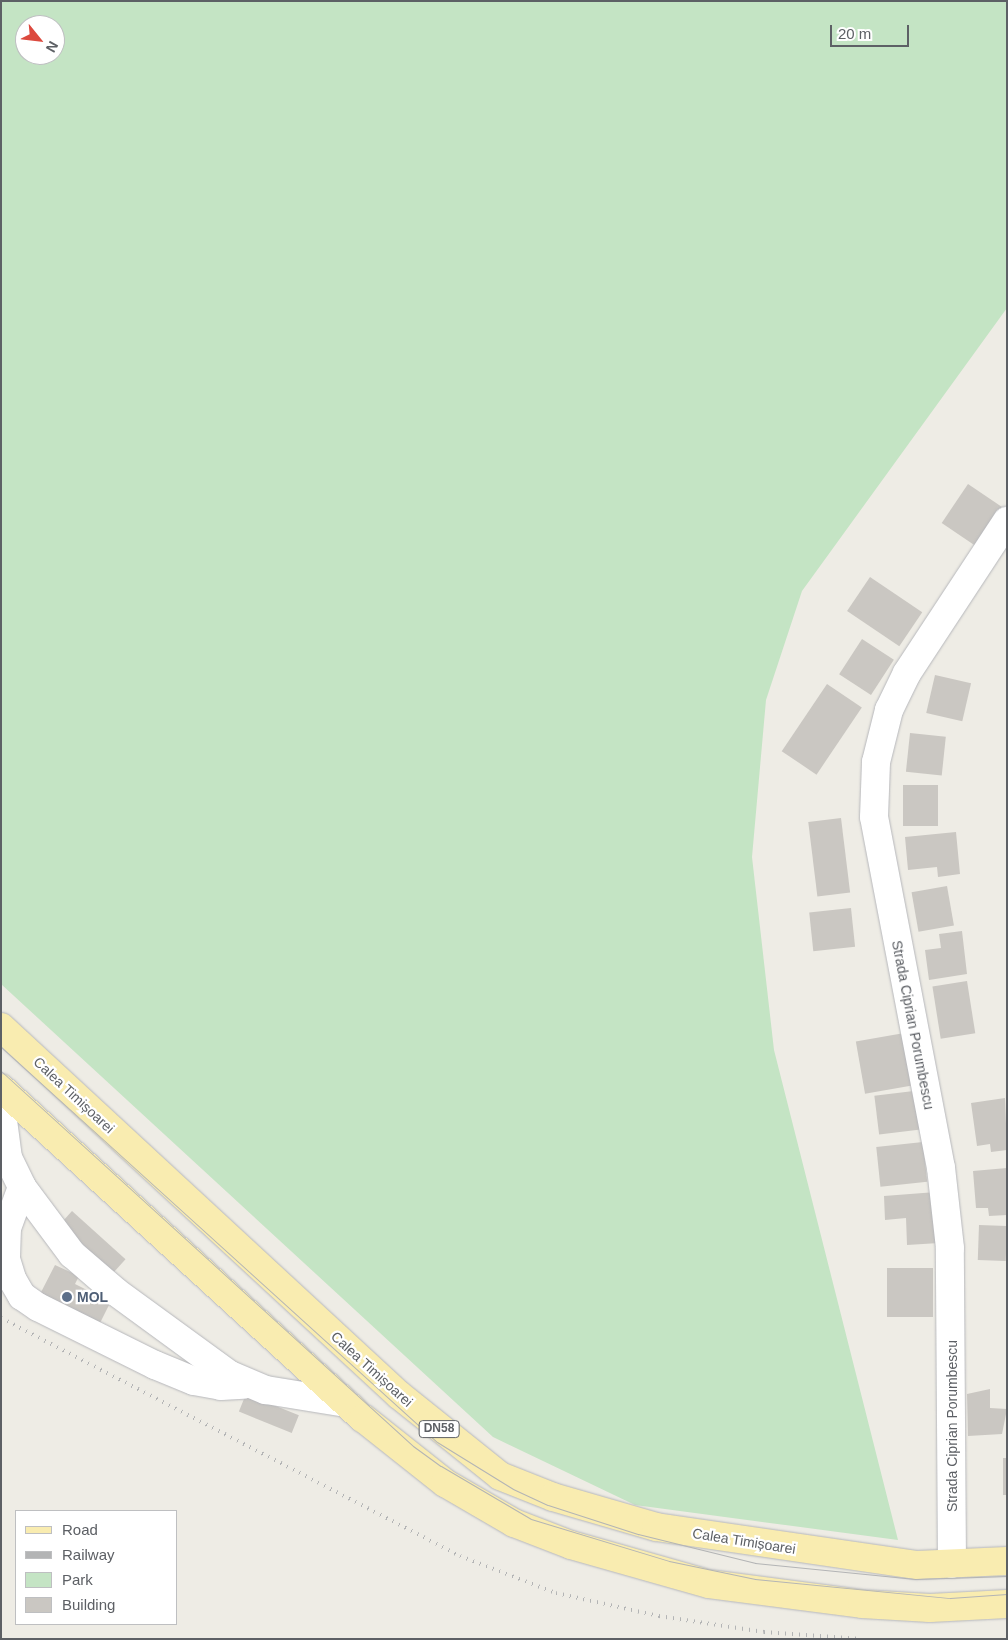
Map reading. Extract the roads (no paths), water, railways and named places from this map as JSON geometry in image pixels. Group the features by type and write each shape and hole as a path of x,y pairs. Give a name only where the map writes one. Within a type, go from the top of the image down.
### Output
{"main road":[{"name":"Calea Timișoarei","path":"1,1027 399,1395 500,1476 553,1498 656,1528 848,1557 916,1565 1007,1561"},
{"name":"DN58","path":"1,1088 346,1403 445,1483 485,1508 580,1548 709,1584 862,1604 930,1608 1007,1604"}],"street":[{"name":"Strada Ciprian Porumbescu","path":"952,1564 950,1248 941,1168 874,817 876,762 888,710 907,673 1007,522"},
{"path":"1,1105 8,1158 22,1187 72,1254 109,1286 206,1360 250,1385"},
{"path":"22,1187 7,1228 6,1259 12,1279 22,1296 88,1332 194,1380 221,1386 250,1385 303,1398 346,1403"}],"tram line":[{"path":"1,1047 437,1442 513,1489 548,1505 638,1534 755,1563 915,1579 1007,1576"},
{"path":"1,1071 413,1446 441,1466 531,1519 669,1561 755,1579 950,1598 1007,1594"}],"railway":[{"path":"1,1318 460,1556 556,1593 659,1616 764,1632 862,1639"}],"place":[{"name":"MOL","path":"67,1297"}]}
